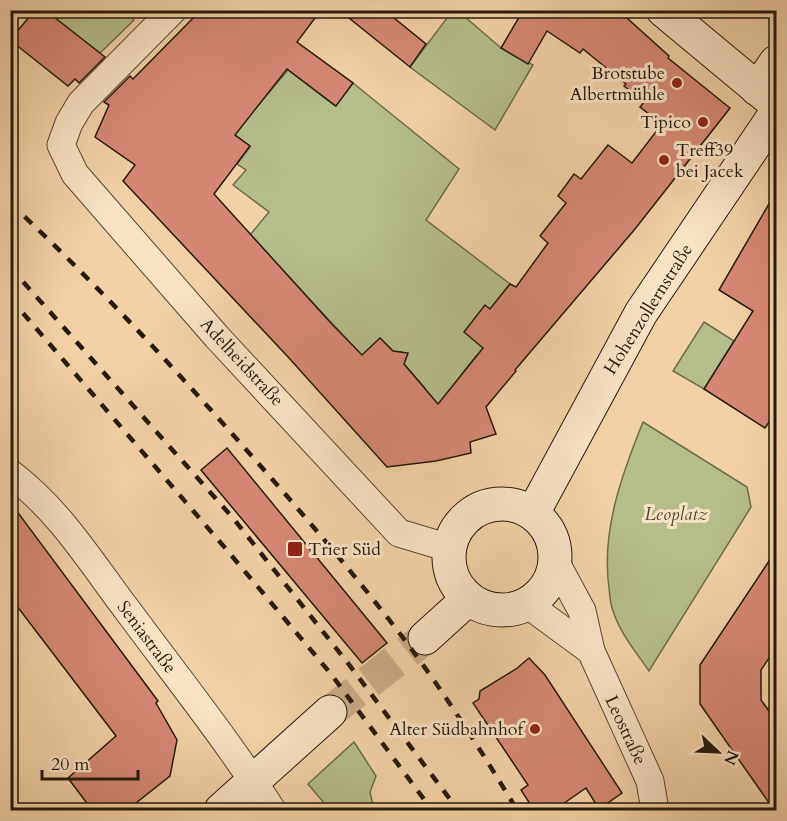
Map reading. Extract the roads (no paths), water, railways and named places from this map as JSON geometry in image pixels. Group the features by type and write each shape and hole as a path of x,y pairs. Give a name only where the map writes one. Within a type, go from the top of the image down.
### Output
{"street":[{"name":"Adelheidstraße","path":"173,10 81,103 69,123 61,145 75,174 217,337 399,533 449,548"},
{"path":"663,10 770,102"},
{"name":"Hohenzollernstraße","path":"532,513 641,313 770,102 777,62"},
{"name":"Seniastraße","path":"10,473 31,489 74,536 230,746 272,810"},
{"path":"499,503 517,506 532,513 546,526 554,543 555,561 551,579 541,593 527,604 513,610 496,610 481,606 468,598 458,588 448,562 449,548 455,531 466,516 482,507 499,503"},
{"name":"Leostraße","path":"555,561 582,611 591,651 650,781 655,810"},
{"path":"425,638 468,598"},
{"name":"Leostraße","path":"527,604 591,651"},
{"path":"220,810 330,712"}],"tunnel":[{"path":"330,712 425,638"}],"railway":[{"path":"10,203 90,281 168,363 330,546 427,670 517,810"},
{"path":"10,267 233,518 347,662 458,810"},
{"path":"10,298 331,674 432,810"}],"place":[{"name":"Brotstube Albertmühle","path":"677,83"},
{"name":"Tipico","path":"703,122"},
{"name":"Treff39 bei Jacek","path":"664,160"},
{"name":"Trier Süd","path":"295,549"},
{"name":"Alter Südbahnhof","path":"535,729"}],"park label":[{"name":"Leoplatz","path":"676,514"}]}
